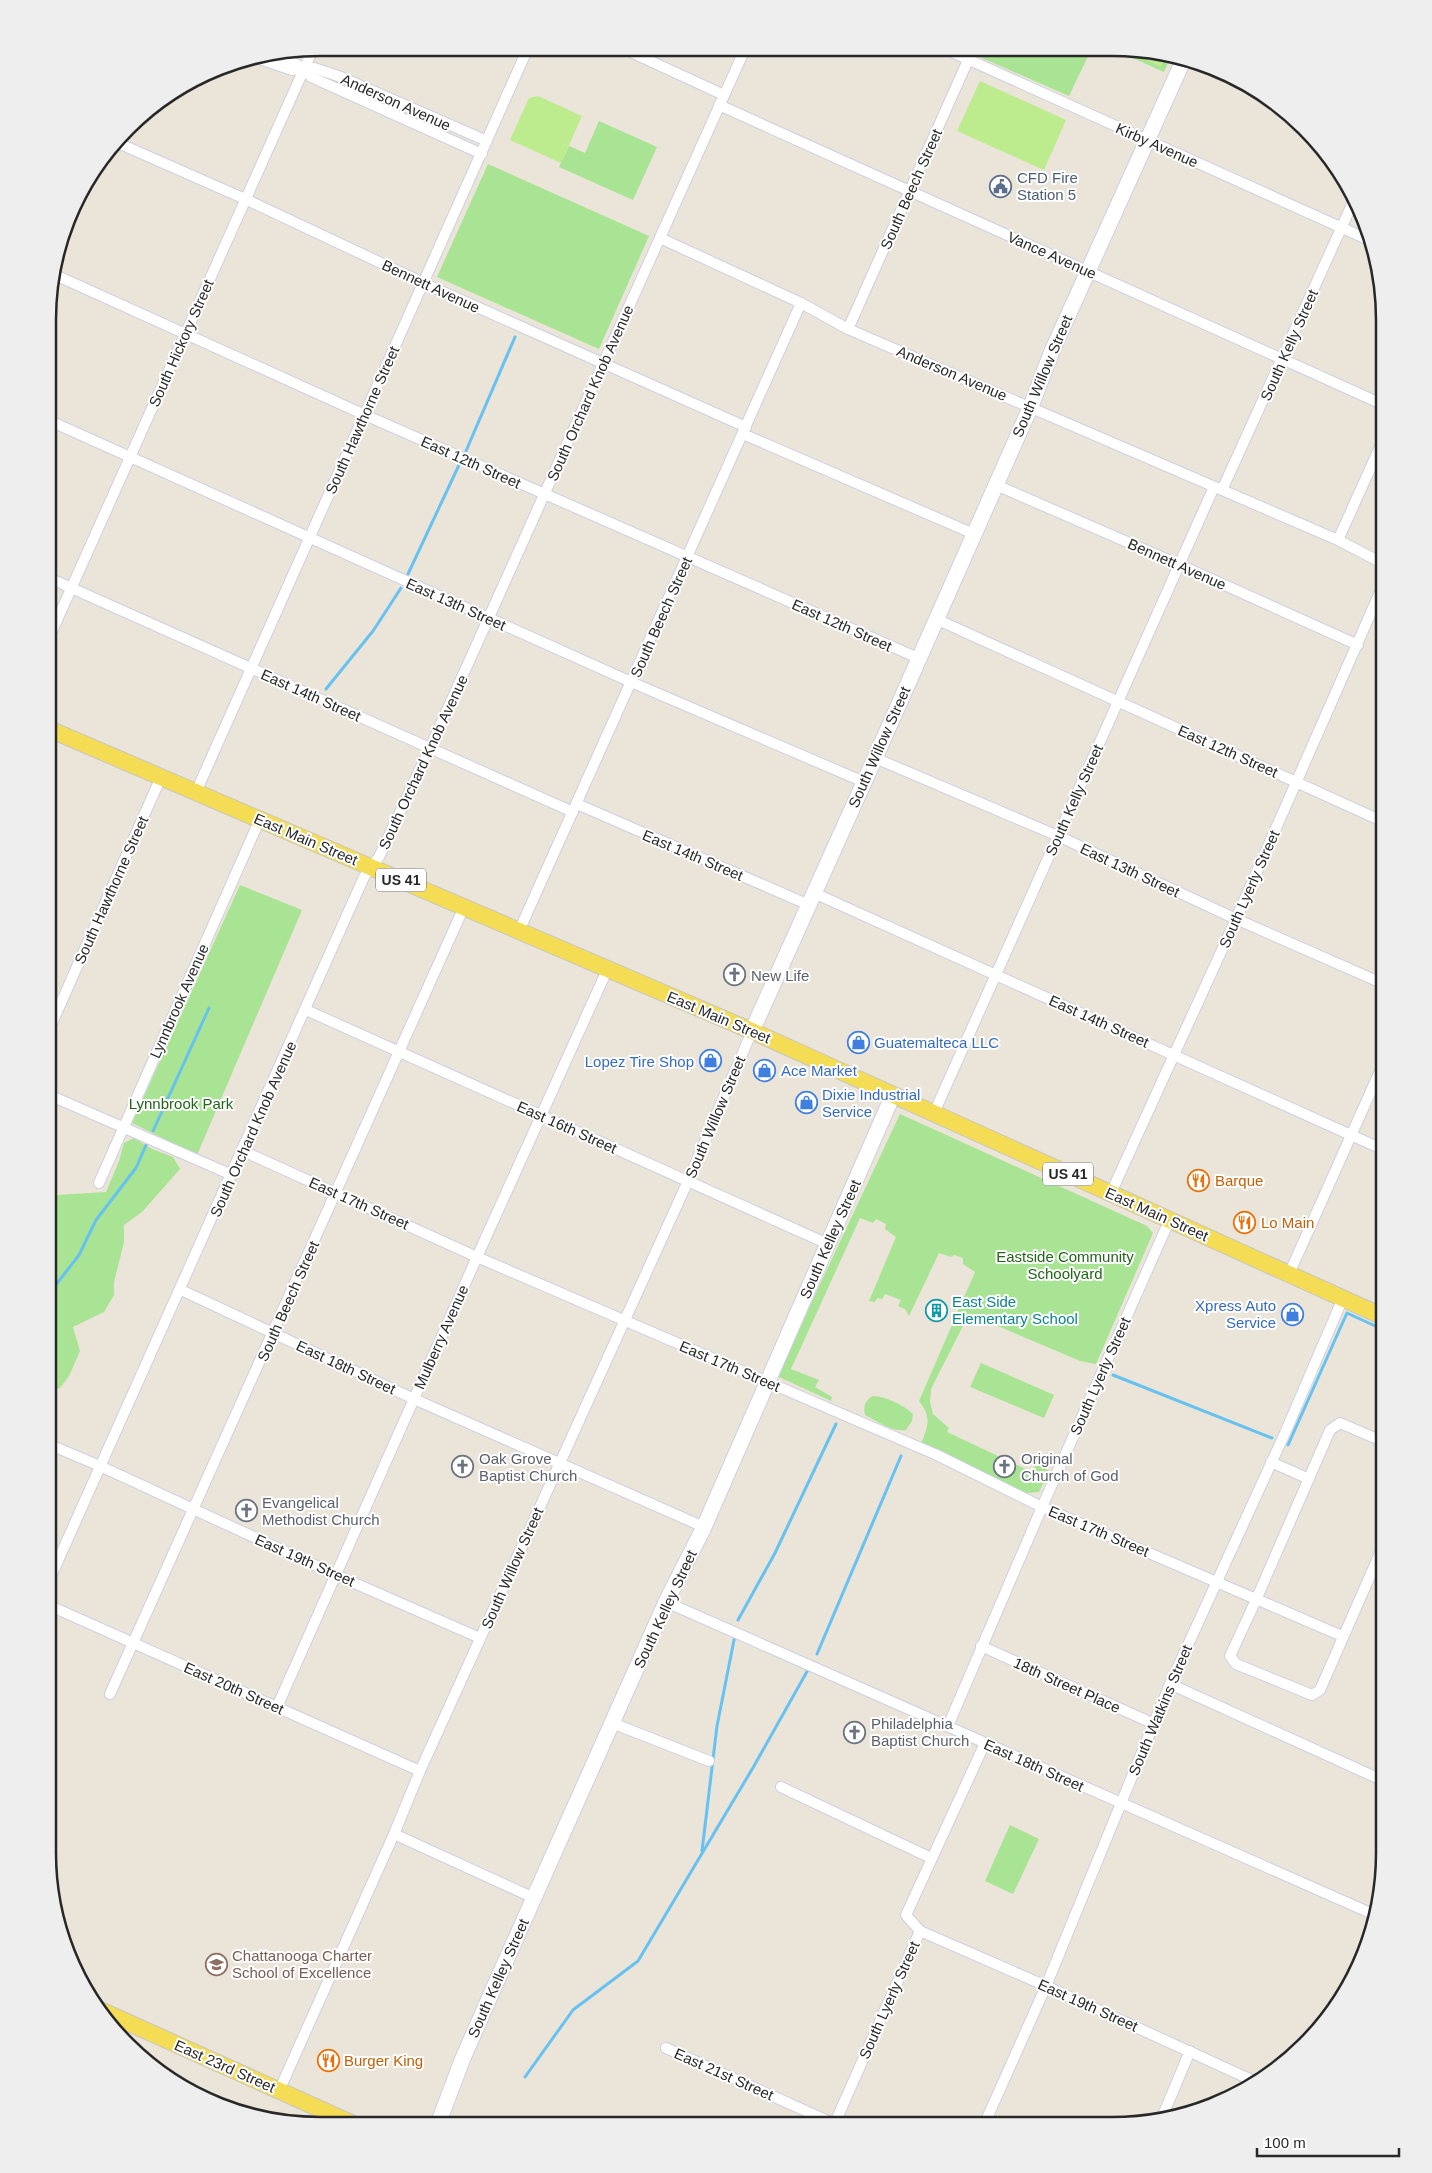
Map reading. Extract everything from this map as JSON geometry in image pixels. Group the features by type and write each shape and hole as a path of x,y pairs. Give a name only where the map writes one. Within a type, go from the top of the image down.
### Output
{"main road":[{"name":"South Willow Street","path":"752,1030 996,485 1052,351 1181,65"},
{"name":"East Main Street","path":"56,732 752,1030 1376,1313"},
{"name":"South Kelley Street","path":"441,2117 463,2058 666,1602 704,1527 893,1095"},
{"name":"East 23rd Street","path":"112,2015 338,2117"}],"street":[{"name":"South Hawthorne Street","path":"196,792 525,56"},
{"path":"639,56 724,95"},
{"name":"South Orchard Knob Avenue","path":"56,1565 243,1152 364,877 379,858 430,748 741,56"},
{"name":"Kirby Avenue","path":"960,56 1363,237"},
{"name":"South Beech Street","path":"848,329 970,56"},
{"name":"South Hickory Street","path":"56,623 310,57"},
{"name":"Anderson Avenue","path":"288,59 304,69 311,77 482,154"},
{"name":"Anderson Avenue","path":"267,62 292,70 314,68 347,80 487,142"},
{"name":"Vance Avenue","path":"719,105 1376,401"},
{"name":"Bennett Avenue","path":"123,145 246,199 424,283 603,363 744,431 974,534"},
{"name":"South Kelly Street","path":"934,1113 1180,565 1283,360 1351,207"},
{"name":"Anderson Avenue","path":"660,238 801,302 848,329 1338,540 1376,560"},
{"name":"East 12th Street","path":"60,277 365,415 918,658"},
{"name":"South Beech Street","path":"519,931 801,302"},
{"name":"East 13th Street","path":"56,424 632,682 864,782"},
{"path":"1338,540 1376,456"},
{"name":"Bennett Avenue","path":"996,485 1358,645"},
{"name":"East 14th Street","path":"56,581 430,748 575,808 812,899 996,974 1376,1146"},
{"name":"South Lyerly Street","path":"1111,1193 1236,919 1376,602"},
{"name":"East 12th Street","path":"936,619 1376,818"},
{"name":"East 13th Street","path":"875,758 1058,836 1236,919 1376,980"},
{"name":"South Hawthorne Street","path":"56,1014 162,777"},
{"name":"Lynnbrook Avenue","path":"99,1183 260,819"},
{"name":"South Beech Street","path":"110,1694 464,907"},
{"name":"Mulberry Avenue","path":"277,1708 477,1257 608,968"},
{"name":"East 16th Street","path":"306,1010 828,1244"},
{"name":"South Willow Street","path":"279,2090 394,1834 420,1770 688,1181 752,1030"},
{"path":"1289,1274 1376,1080"},
{"path":"56,1098 232,1175"},
{"name":"East 17th Street","path":"243,1152 624,1321 937,1454 1042,1507 1342,1636"},
{"name":"South Lyerly Street","path":"948,1726 981,1646 1170,1220"},
{"name":"East 18th Street","path":"181,1290 414,1399 704,1527"},
{"name":"South Watkins Street","path":"988,2117 1046,1986 1122,1803 1152,1724 1343,1298"},
{"path":"1376,1439 1340,1423 1330,1430 1230,1656 1236,1664 1312,1695 1320,1690 1376,1562"},
{"name":"East 19th Street","path":"56,1447 336,1575 480,1638"},
{"path":"1271,1462 1309,1479"},
{"name":"East 18th Street","path":"666,1602 1369,1912"},
{"name":"East 20th Street","path":"56,1609 420,1770"},
{"name":"18th Street Place","path":"981,1646 1152,1724"},
{"path":"1170,1684 1376,1777"},
{"path":"612,1723 709,1761"},
{"name":"South Lyerly Street","path":"838,2117 920,1931 906,1915 930,1858 985,1743"},
{"path":"781,1786 930,1858"},
{"path":"394,1834 534,1898"},
{"name":"East 19th Street","path":"920,1931 1248,2078"},
{"name":"East 21st Street","path":"666,2048 819,2117"},
{"path":"1164,2112 1190,2051"}],"green space":[{"path":"980,56 1088,56 1069,96"},
{"path":"1131,57 1168,62 1164,72"},
{"path":"1143,59 1163,61 1161,67"},
{"path":"980,81 1066,120 1044,170 957,131"},
{"path":"538,96 582,116 561,163 510,140 529,98"},
{"path":"599,121 657,147 633,200 559,167 569,146 585,153"},
{"path":"488,164 649,236 599,349 437,277"},
{"name":"Lynnbrook Park","path":"240,885 302,910 197,1155 132,1123"},
{"name":"Eastside Community Schoolyard","path":"900,1114 1147,1226 1153,1233 1096,1364 1080,1361 979,1318 965,1322 931,1389 930,1402 933,1414 949,1428 947,1432 1032,1472 1035,1466 1041,1466 1049,1471 1039,1492 1027,1493 921,1444 928,1422 926,1412 919,1401 975,1272 963,1264 963,1258 939,1253 909,1316 905,1309 898,1306 901,1300 885,1294 882,1299 877,1298 875,1302 869,1301 896,1237 885,1229 886,1224 876,1219 873,1223 860,1218 791,1369 819,1380 815,1387 832,1397 831,1401 777,1376"},
{"path":"134,1138 152,1149 173,1157 180,1169 142,1212 124,1225 124,1242 114,1282 114,1295 104,1312 73,1327 80,1351 69,1376 60,1388 56,1389 56,1195 106,1192 119,1161 124,1143"},
{"path":"981,1363 1054,1395 1044,1418 970,1387"},
{"path":"873,1396 894,1402 913,1414 912,1421 906,1430 889,1428 865,1415 865,1404"},
{"path":"1010,1825 1039,1839 1013,1894 985,1881"}],"waterway":[{"path":"466,451 515,337"},
{"path":"408,574 459,465"},
{"path":"326,689 373,631 401,588"},
{"path":"153,1131 209,1008"},
{"path":"56,1285 79,1255 96,1220 136,1168 146,1145"},
{"path":"1288,1445 1347,1313 1376,1326"},
{"path":"1113,1375 1272,1438"},
{"path":"738,1620 775,1553 836,1424"},
{"path":"817,1654 901,1456"},
{"path":"702,1851 717,1726 735,1635"},
{"path":"525,2077 573,2010 638,1961 754,1766 809,1668"}],"place":[{"name":"CFD Fire Station 5","path":"1001,186"},
{"name":"New Life","path":"735,975"},
{"name":"Guatemalteca LLC","path":"858,1042"},
{"name":"Lopez Tire Shop","path":"710,1061"},
{"name":"Ace Market","path":"765,1070"},
{"name":"Dixie Industrial Service","path":"806,1103"},
{"name":"Barque","path":"1199,1180"},
{"name":"Lo Main","path":"1245,1222"},
{"name":"East Side Elementary School","path":"936,1310"},
{"name":"Xpress Auto Service","path":"1292,1314"},
{"name":"Oak Grove Baptist Church","path":"463,1467"},
{"name":"Original Church of God","path":"1005,1467"},
{"name":"Evangelical Methodist Church","path":"246,1511"},
{"name":"Philadelphia Baptist Church","path":"855,1732"},
{"name":"Chattanooga Charter School of Excellence","path":"216,1964"},
{"name":"Burger King","path":"328,2060"}]}
